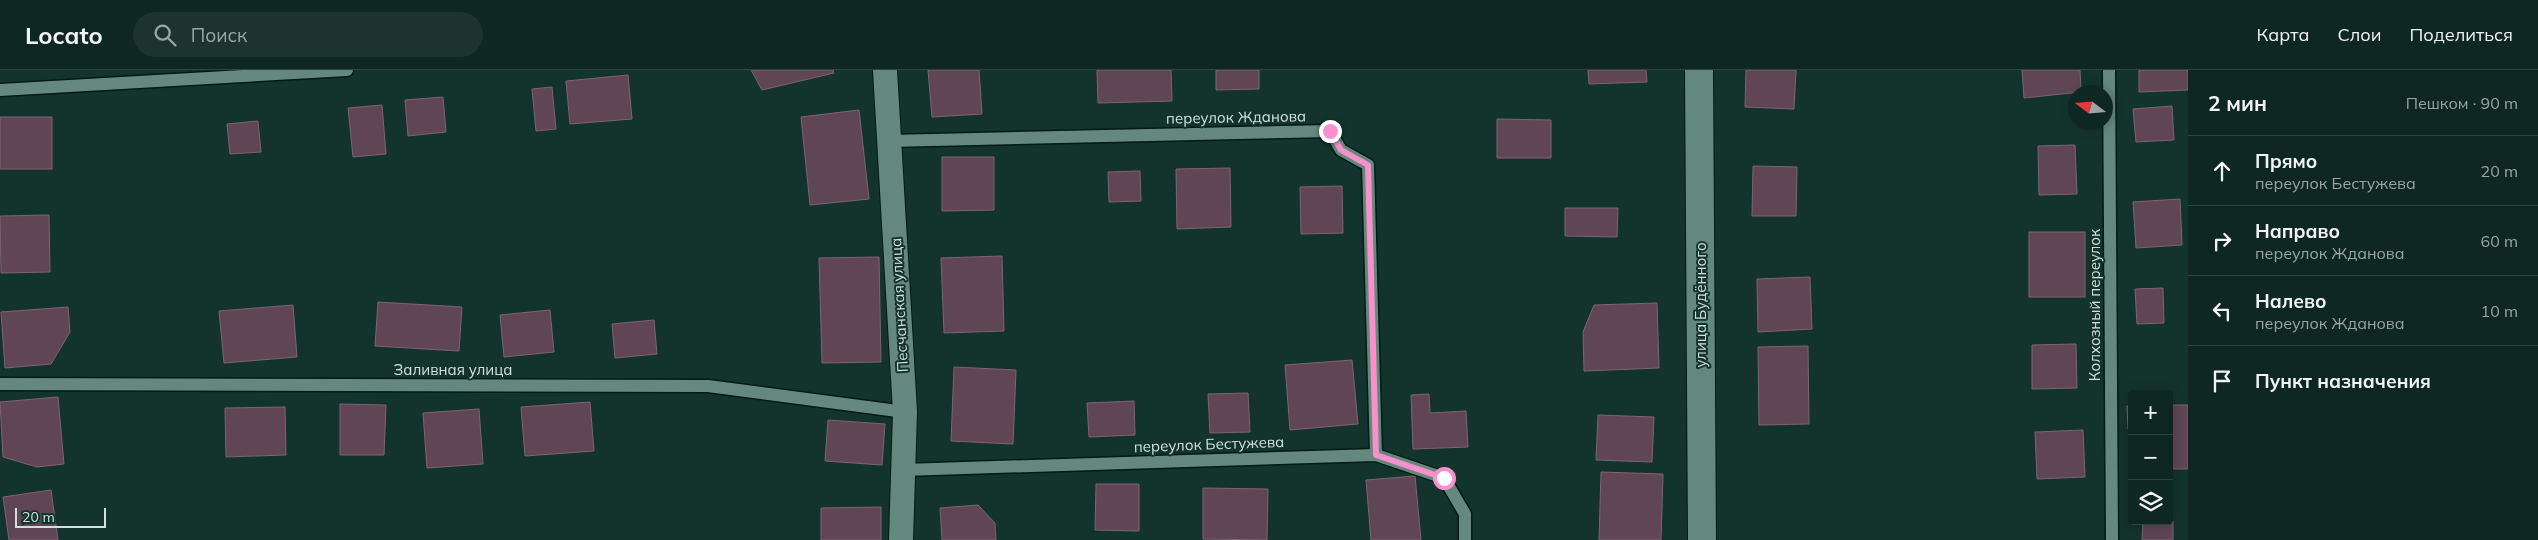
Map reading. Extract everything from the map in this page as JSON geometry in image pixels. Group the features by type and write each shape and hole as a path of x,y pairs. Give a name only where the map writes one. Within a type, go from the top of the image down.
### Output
{"street":[{"name":"Песчанская улица","path":"885,70 905,412 901,540"},
{"name":"улица Будённого","path":"1699,70 1702,540"}],"lane":[{"path":"0,90 347,70"},
{"name":"Колхозный переулок","path":"2109,70 2112,540"},
{"name":"переулок Жданова","path":"889,141 1330,131 1341,150 1368,165 1376,455"},
{"name":"Заливная улица","path":"0,384 708,386 905,412"},
{"name":"переулок Бестужева","path":"903,470 1376,455 1444,478 1465,514 1464,540"}],"building":[{"path":"751,70 833,70 834,73 762,90"},
{"path":"928,70 979,70 982,114 932,117"},
{"path":"1097,70 1171,70 1172,101 1098,103"},
{"path":"1216,70 1259,70 1259,89 1216,90"},
{"path":"1588,70 1646,70 1647,82 1589,84"},
{"path":"1746,70 1796,70 1794,109 1745,107"},
{"path":"2022,70 2080,70 2081,85 2068,85 2068,93 2024,98"},
{"path":"2139,70 2188,70 2188,90 2139,92"},
{"path":"628,75 632,119 570,124 566,81"},
{"path":"552,87 556,129 536,131 532,89"},
{"path":"443,97 446,132 408,136 405,100"},
{"path":"382,105 386,154 353,157 348,108"},
{"path":"2172,106 2174,140 2136,142 2133,109"},
{"path":"859,110 869,199 810,205 801,117"},
{"path":"0,117 52,117 52,169 0,169"},
{"path":"1497,119 1551,120 1551,158 1497,158"},
{"path":"258,121 261,152 230,154 227,124"},
{"path":"2075,145 2077,194 2039,195 2038,146"},
{"path":"942,157 994,157 994,210 942,211"},
{"path":"1753,166 1797,167 1796,216 1752,216"},
{"path":"1230,168 1231,227 1177,229 1176,169"},
{"path":"1140,171 1141,201 1109,202 1108,172"},
{"path":"1342,186 1343,233 1301,234 1300,187"},
{"path":"2180,199 2182,245 2136,248 2133,202"},
{"path":"1565,208 1618,208 1617,237 1565,236"},
{"path":"49,215 50,272 1,273 0,216"},
{"path":"2029,232 2085,232 2085,297 2029,297"},
{"path":"1002,256 1004,331 944,333 941,258"},
{"path":"879,257 881,362 822,363 819,258"},
{"path":"1810,277 1812,329 1758,332 1757,279"},
{"path":"2163,288 2164,323 2137,324 2135,289"},
{"path":"378,302 462,307 459,351 375,346"},
{"path":"1657,303 1659,368 1584,371 1583,332 1594,305"},
{"path":"293,305 297,357 224,363 219,311"},
{"path":"68,307 70,332 51,364 5,368 1,312"},
{"path":"550,310 554,352 504,357 500,315"},
{"path":"654,320 657,354 615,358 612,324"},
{"path":"2076,344 2077,388 2032,389 2032,345"},
{"path":"1808,346 1809,424 1759,425 1758,347"},
{"path":"1352,360 1358,424 1290,430 1285,365"},
{"path":"954,367 1016,370 1013,444 951,441"},
{"path":"1248,393 1250,432 1210,433 1208,394"},
{"path":"1429,394 1430,413 1466,411 1468,447 1413,449 1411,395"},
{"path":"58,397 64,464 37,467 3,457 0,402"},
{"path":"1134,401 1135,435 1089,437 1087,403"},
{"path":"590,402 594,451 525,456 521,407"},
{"path":"340,404 386,405 384,455 340,455"},
{"path":"2173,405 2188,405 2188,469 2173,469"},
{"path":"285,407 286,455 226,457 225,408"},
{"path":"479,409 483,464 427,468 423,413"},
{"path":"1598,415 1654,417 1652,462 1596,460"},
{"path":"828,420 885,424 882,465 825,461"},
{"path":"2083,430 2085,477 2037,479 2035,432"},
{"path":"1601,472 1663,474 1661,540 1599,540"},
{"path":"1415,476 1421,540 1371,540 1366,480"},
{"path":"1096,484 1139,484 1139,531 1095,530"},
{"path":"1203,488 1268,489 1267,540 1203,539"},
{"path":"51,490 58,540 9,540 3,497"},
{"path":"978,505 995,523 996,540 942,540 940,508"},
{"path":"881,507 881,540 821,540 821,508"},
{"path":"2143,525 2173,525 2173,540 2142,540"}],"route":[{"path":"1330,131 1341,150 1368,165 1376,455 1444,478"}]}
